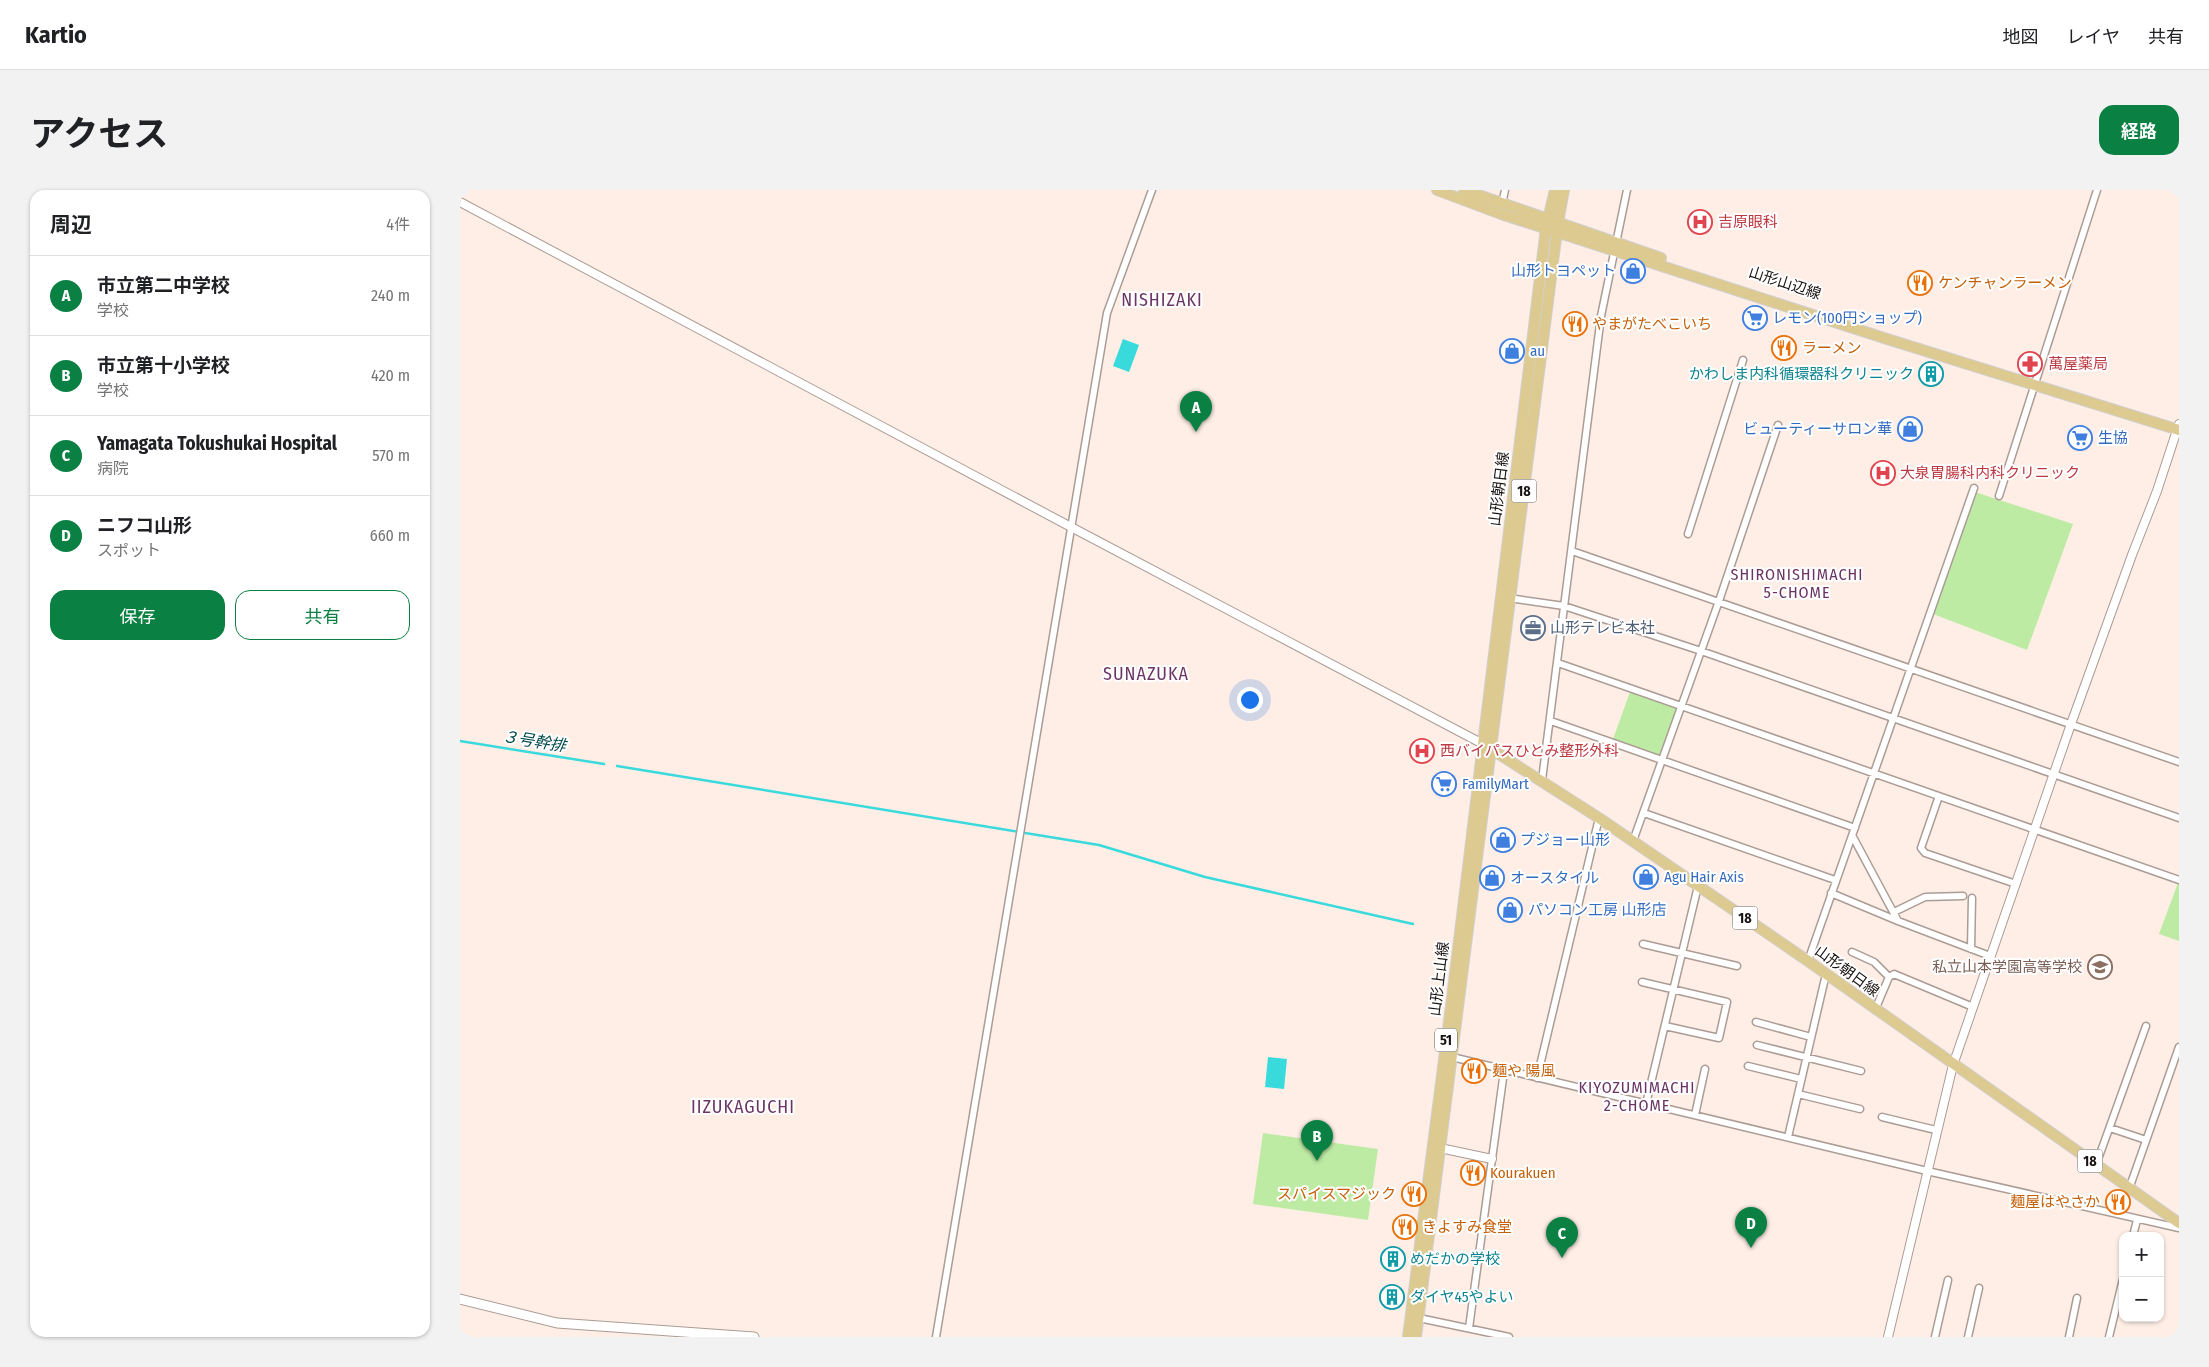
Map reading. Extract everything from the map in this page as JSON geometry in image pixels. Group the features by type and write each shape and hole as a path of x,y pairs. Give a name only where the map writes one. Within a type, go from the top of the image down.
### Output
{"main road":[{"path":"1437,190 1552,226"},
{"path":"1464,190 1552,226"},
{"path":"1552,226 1555,190"},
{"path":"1552,226 1564,190"},
{"name":"山形山辺線","path":"1552,226 2035,382 2179,426"},
{"name":"山形朝日線","path":"1552,226 1488,747 1599,818 1808,961 2179,1223"},
{"name":"山形上山線","path":"1416,1337 1452,1057 1488,747"},
{"name":"山形上山線","path":"1408,1337 1488,747"},
{"path":"460,1298 557,1323 754,1337"}],"street":[{"path":"936,1337 1107,313 1152,190"},
{"path":"1502,204 1505,190"},
{"path":"1542,780 1601,316 1627,190"},
{"path":"1998,496 2097,190"},
{"path":"460,202 1488,747"},
{"path":"1688,534 1743,360"},
{"path":"1633,841 1682,707 1778,424"},
{"path":"1888,1337 1953,1065 2053,774 2179,426"},
{"path":"1808,961 1974,488"},
{"path":"1572,551 2179,762"},
{"path":"1506,598 1564,606 1701,651 2179,818"},
{"path":"1558,663 2179,880"},
{"path":"1551,721 1855,828"},
{"path":"1939,796 1921,848 1925,853 2016,884"},
{"path":"1644,813 1835,880"},
{"path":"1537,1078 1599,818"},
{"path":"1852,837 1898,920"},
{"path":"1646,1104 1698,886"},
{"path":"1832,893 1990,956"},
{"path":"1894,912 1925,897 1963,896"},
{"path":"1971,949 1972,898"},
{"path":"1643,944 1737,966"},
{"path":"1852,952 1874,962 1889,976"},
{"path":"1788,1137 1826,974"},
{"path":"1889,976 1894,974 1973,1007"},
{"path":"1875,1010 1889,976"},
{"path":"1642,982 1727,1002 1719,1038 1666,1026"},
{"path":"1756,1022 1811,1037"},
{"path":"2096,1165 2146,1026"},
{"path":"1757,1045 1862,1071"},
{"path":"2129,1189 2179,1047"},
{"path":"1452,1057 1927,1171 2179,1228"},
{"path":"1748,1066 1801,1079"},
{"path":"1694,1115 1705,1069"},
{"path":"1469,1328 1504,1070"},
{"path":"1798,1094 1860,1109"},
{"path":"1882,1117 1936,1130"},
{"path":"2110,1128 2146,1140"},
{"path":"1440,1148 1492,1159"},
{"path":"2134,1232 2137,1220"},
{"path":"1935,1337 1948,1280"},
{"path":"1968,1337 1979,1288"},
{"path":"2109,1337 2119,1296"},
{"path":"2069,1337 2077,1298"},
{"path":"1419,1318 1509,1337"}],"green space":[{"path":"1975,492 2073,524 2027,650 1933,614"},
{"path":"1630,692 1678,708 1661,755 1613,739"},
{"path":"2179,880 2179,941 2159,934"},
{"path":"1263,1133 1378,1149 1368,1220 1253,1204"}],"water":[{"path":"1123,339 1139,345 1129,372 1113,366"},
{"path":"1268,1057 1287,1059 1284,1089 1265,1087"}],"waterway":[{"name":"３号幹排","path":"460,741 604,764"},
{"path":"617,766 1099,845 1205,877 1413,924"}],"place":[{"name":"吉原眼科","path":"1700,222"},
{"name":"山形トヨペット","path":"1633,271"},
{"name":"ケンチャンラーメン","path":"1920,283"},
{"name":"レモン(100円ショップ)","path":"1755,318"},
{"name":"やまがたべこいち","path":"1575,324"},
{"name":"ラーメン","path":"1784,348"},
{"name":"au","path":"1512,351"},
{"name":"萬屋薬局","path":"2030,364"},
{"name":"かわしま内科循環器科クリニック","path":"1931,374"},
{"name":"ビューティーサロン華","path":"1910,429"},
{"name":"市立第二中学校","path":"1196,432"},
{"name":"生協","path":"2080,438"},
{"name":"大泉胃腸科内科クリニック","path":"1883,473"},
{"name":"山形テレビ本社","path":"1533,628"},
{"name":"西バイパスひとみ整形外科","path":"1422,751"},
{"name":"FamilyMart","path":"1444,784"},
{"name":"プジョー山形","path":"1503,840"},
{"name":"Agu Hair Axis","path":"1646,877"},
{"name":"オースタイル","path":"1492,878"},
{"name":"パソコン工房 山形店","path":"1510,910"},
{"name":"私立山本学園高等学校","path":"2100,967"},
{"name":"麺や 陽風","path":"1474,1071"},
{"name":"市立第十小学校","path":"1317,1161"},
{"name":"Kourakuen","path":"1473,1173"},
{"name":"スパイスマジック","path":"1414,1194"},
{"name":"麺屋はやさか","path":"2118,1202"},
{"name":"きよすみ食堂","path":"1405,1227"},
{"name":"ニフコ山形","path":"1751,1248"},
{"name":"Yamagata Tokushukai Hospital","path":"1562,1258"},
{"name":"めだかの学校","path":"1393,1259"},
{"name":"ダイヤ45やよい","path":"1392,1297"}],"district":[{"name":"NISHIZAKI","path":"1162,300"},
{"name":"SHIRONISHIMACHI 5-CHOME","path":"1797,583"},
{"name":"SUNAZUKA","path":"1146,674"},
{"name":"KIYOZUMIMACHI 2-CHOME","path":"1637,1096"},
{"name":"IIZUKAGUCHI","path":"743,1107"}]}
